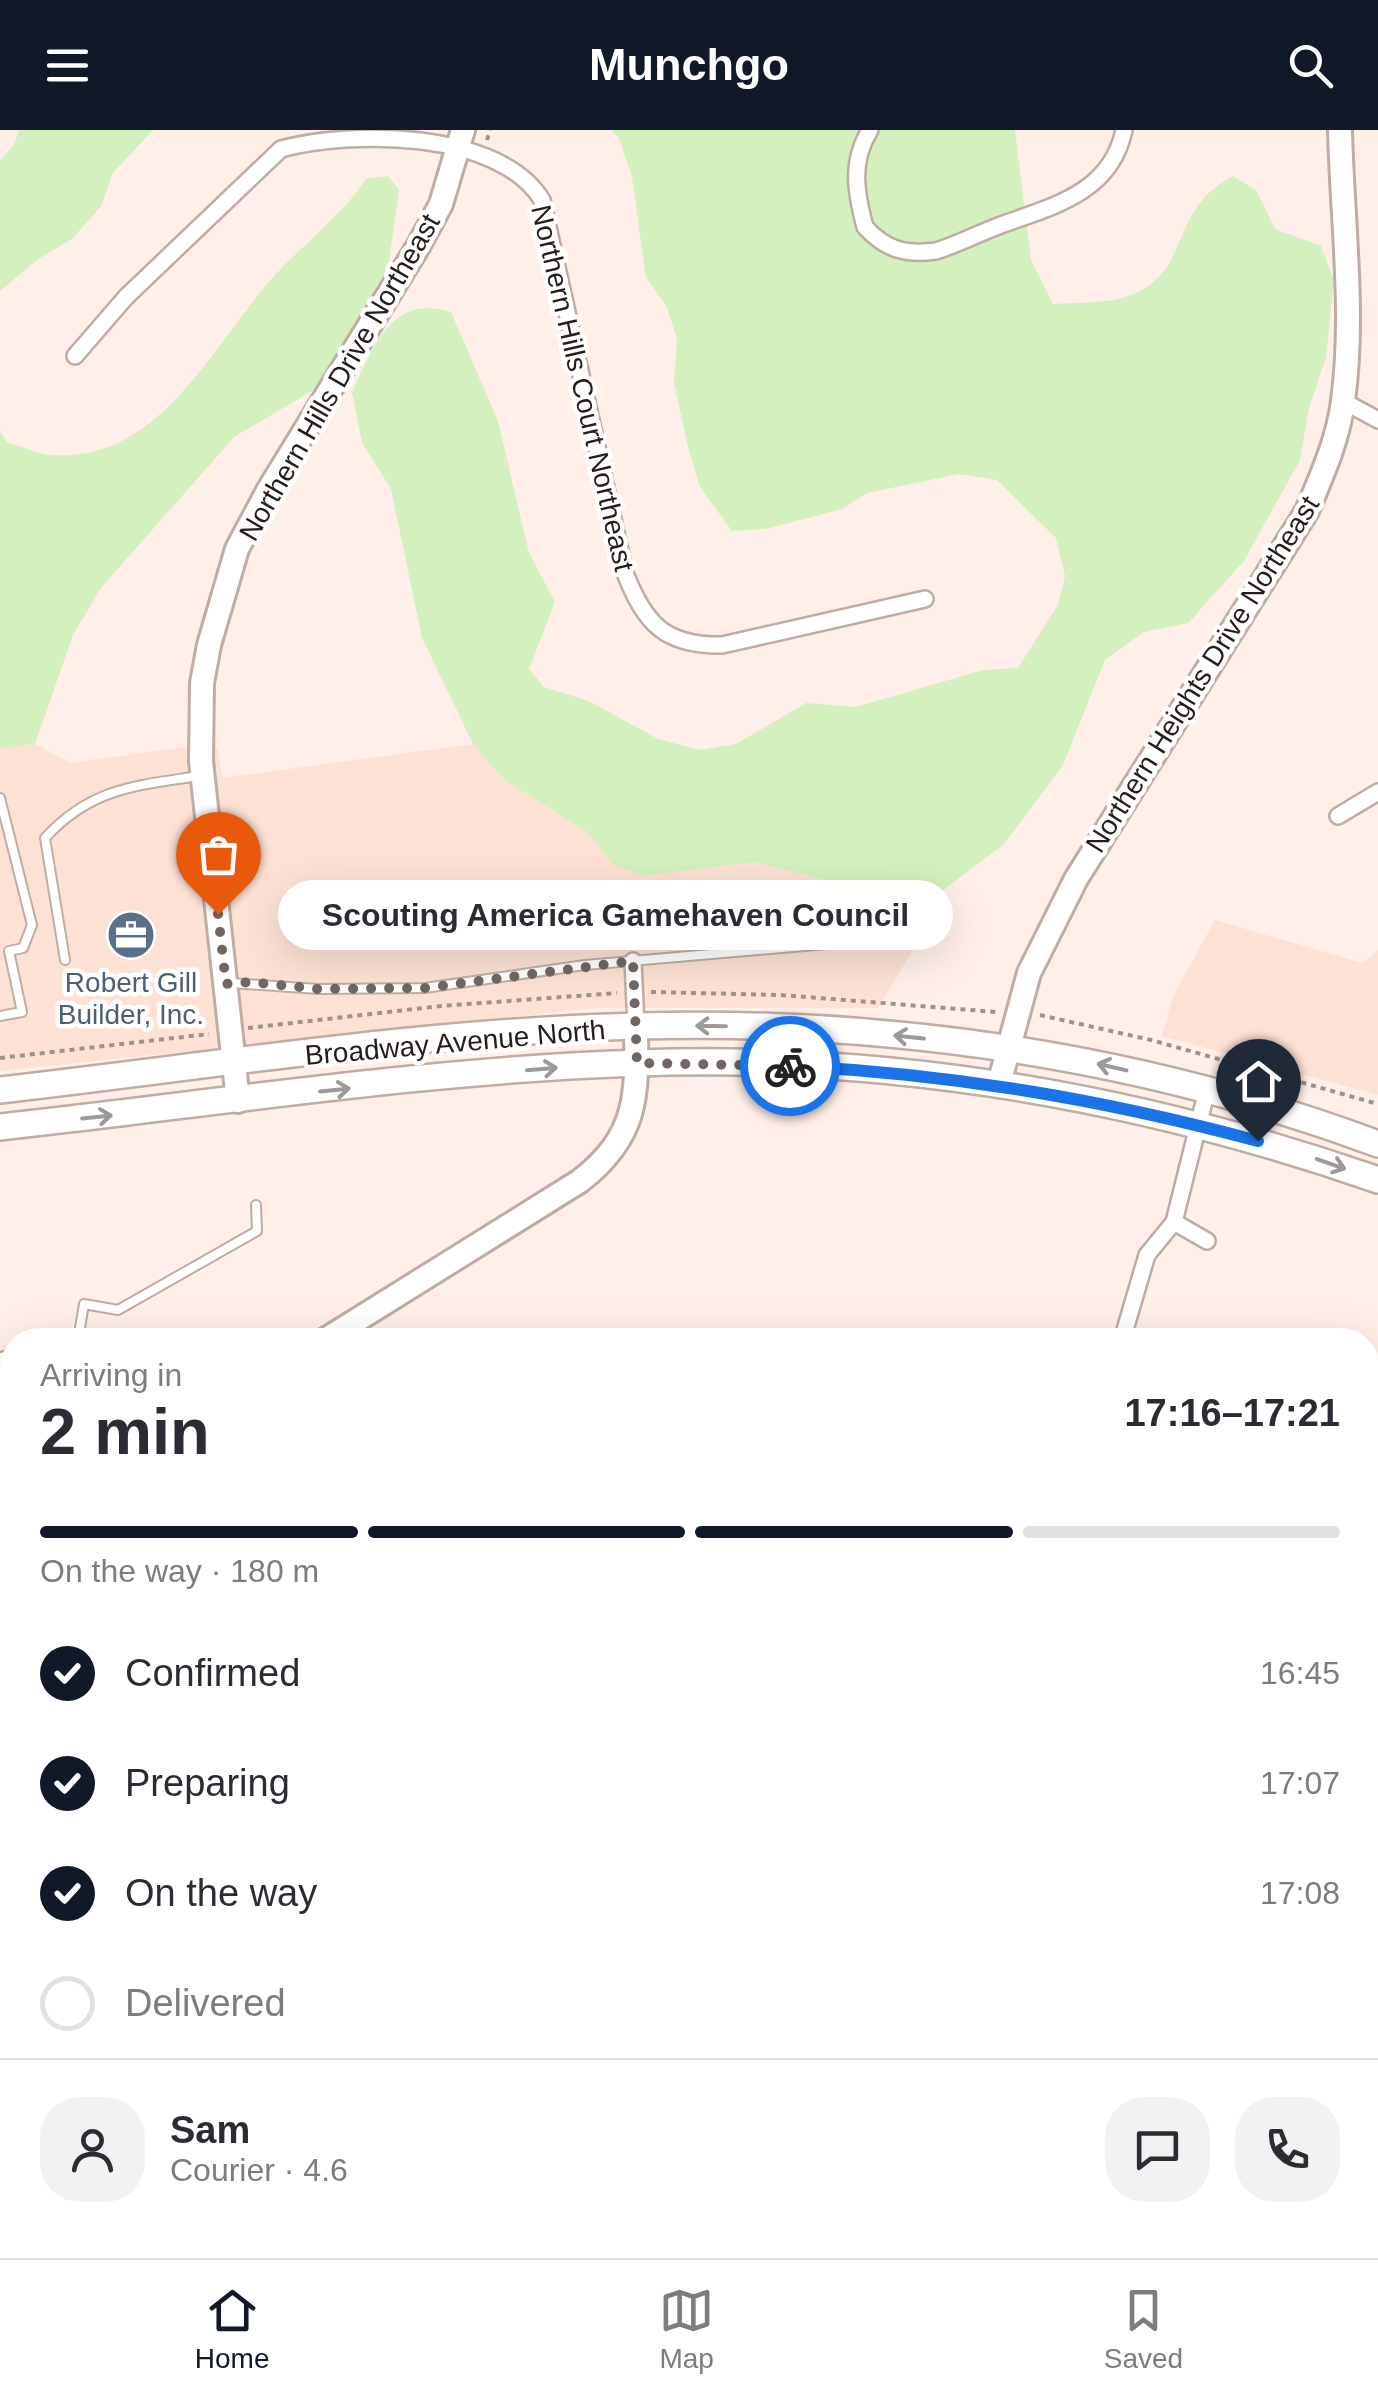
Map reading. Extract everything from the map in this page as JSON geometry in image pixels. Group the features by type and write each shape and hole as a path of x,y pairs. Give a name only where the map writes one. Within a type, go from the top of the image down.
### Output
{"main road":[{"name":"Broadway Avenue North","path":"0,1090 234,1063 636,1026 786,1027 1006,1047 1207,1090 1378,1144"},
{"name":"Broadway Avenue North","path":"0,1127 637,1063 820,1067 998,1084 1109,1102 1378,1180"}],"street":[{"name":"Northern Hills Court Northeast","path":"74,356 126,298 281,149 307,137 339,130 462,138 516,168 542,200 625,573 636,602 650,620 668,637 692,646 722,645 925,599"},
{"path":"870,130 858,155 858,202 865,227 894,250 936,252 1069,202 1090,187 1109,165 1124,130"},
{"name":"Northern Heights Drive Northeast","path":"998,1084 1034,962 1076,879 1307,511 1330,458 1343,402 1346,323 1340,130"},
{"name":"Northern Hills Drive Northeast","path":"238,1101 203,775 202,683 238,549 269,489 419,245 440,204 462,138"},
{"path":"1343,402 1378,420"},
{"path":"1338,816 1378,792"},
{"path":"344,1328 580,1181 610,1155 631,1117 637,1063 633,961"},
{"path":"1125,1328 1147,1254 1174,1222 1207,1090"},
{"path":"1174,1222 1207,1241"}],"lane":[{"path":"65,960 45,838 70,811 102,793 203,775"},
{"path":"0,798 32,925 23,948 5,952 22,1012 0,1016"},
{"path":"226,984 250,982 318,989 425,988 633,961 828,944"},
{"path":"80,1328 84,1304 118,1310 256,1230 256,1204"}],"path":[{"path":"256,1027 441,1006 635,992 782,995 990,1012"},
{"path":"1048,1015 1378,1104"},
{"path":"0,1058 208,1034"}],"shaded area":[{"path":"35,744 71,763 192,746 218,748 222,778 473,744 504,780 587,832 614,865 642,876 755,862 904,900 926,896 911,953 878,1008 598,1008 0,1071 0,749"},
{"path":"1215,920 1362,963 1378,950 1378,1095 1162,1036 1173,996"}],"green space":[{"path":"19,130 153,130 112,174 102,205 72,239 38,259 0,291 0,161 14,145"},
{"path":"611,130 1015,130 1031,260 1053,304 1112,300 1150,284 1164,271 1198,206 1212,190 1233,176 1256,190 1275,229 1321,246 1334,280 1326,357 1309,408 1300,460 1244,561 1188,623 1144,632 1105,660 1063,765 1003,845 938,894 904,900 755,862 643,876 614,865 587,832 504,780 473,744 422,638 391,489 362,443 352,392 387,328 413,310 430,308 451,312 498,421 529,553 555,602 529,669 544,687 589,701 658,739 700,750 736,744 806,703 855,707 983,670 1018,668 1058,605 1065,576 1056,538 997,480 959,474 867,493 842,509 766,529 732,531 700,487 689,451 674,383 677,338 666,305 646,278 632,177 619,138"},
{"path":"388,176 399,190 388,269 317,388 234,437 101,588 73,635 35,744 0,749 0,431 7,442 51,455 90,453 124,440 182,393 276,274 335,217 366,179"}],"way so far":[{"path":"218,914 226,984 250,982 318,989 425,988 503,974 633,961 637,1063 790,1066"}],"place":[{"name":"Scouting America Gamehaven Council","path":"218,914"},
{"name":"Robert Gill Builder, Inc.","path":"131,935"}],"route":[{"path":"790,1066 964,1078 1109,1102 1258,1141"}]}
